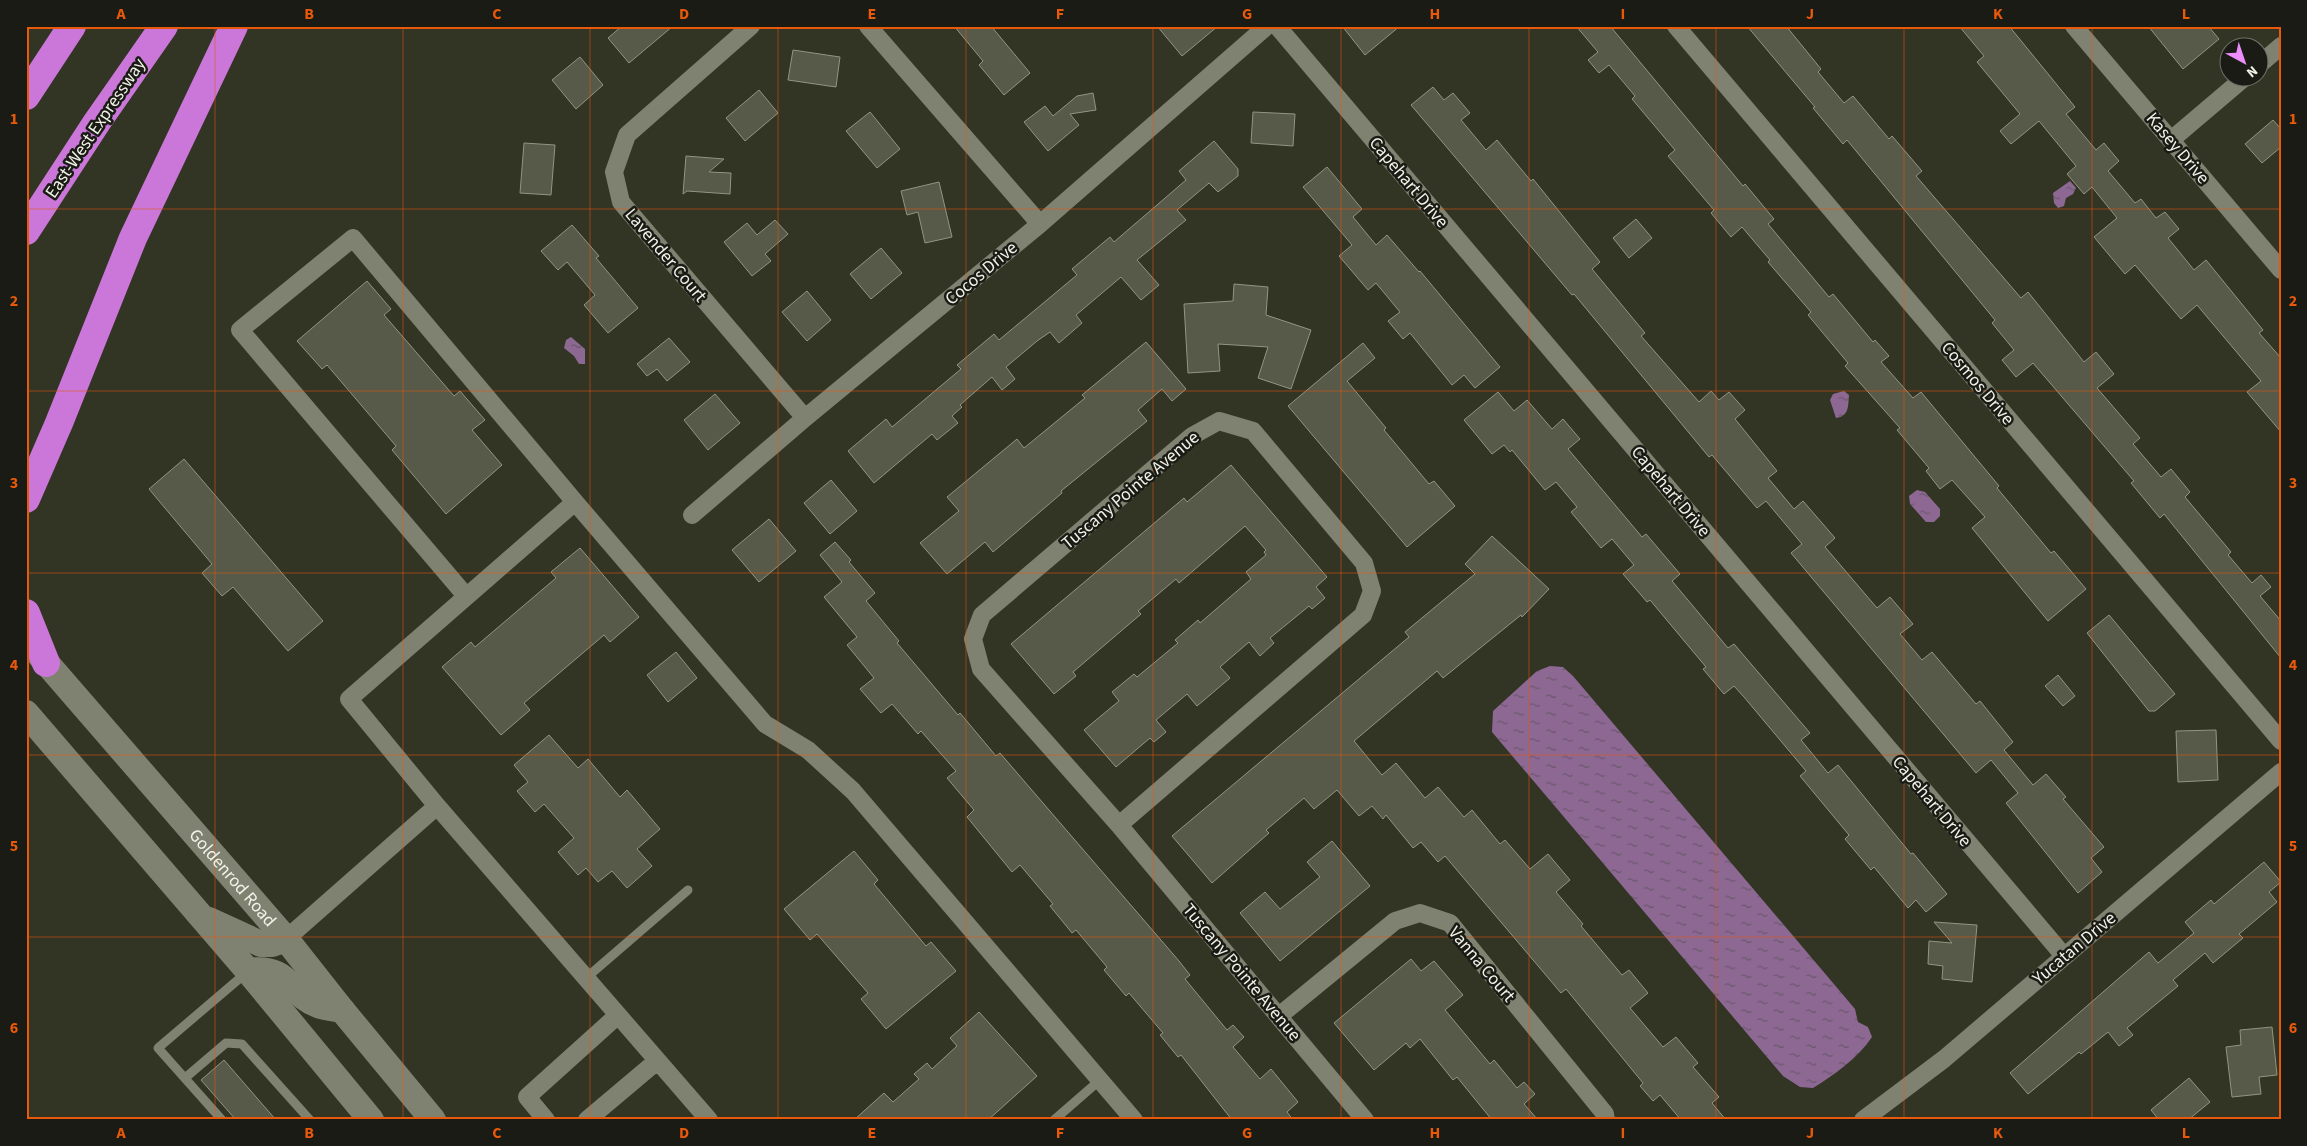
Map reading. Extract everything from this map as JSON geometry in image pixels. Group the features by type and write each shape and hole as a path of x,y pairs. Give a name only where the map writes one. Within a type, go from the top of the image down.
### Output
{"highway":[{"name":"East-West Expressway","path":"26,231 97,122 164,26"},
{"path":"26,499 59,423 133,238 234,26"},
{"path":"26,69 67,33"},
{"path":"26,96 67,33"},
{"path":"26,613 46,663"}],"main road":[{"name":"Goldenrod Road","path":"26,640 286,938 342,1010 433,1120"},
{"path":"26,714 248,971 371,1120"},
{"path":"197,914 253,942 272,944 286,938"},
{"path":"248,971 270,970 284,978 318,1005 342,1010"}],"street":[{"name":"Lavender Court","path":"751,26 627,135 614,172 621,202 805,418"},
{"path":"868,26 1040,224"},
{"name":"Cocos Drive","path":"692,515 805,418 1040,224 1267,26"},
{"name":"Capehart Drive","path":"1277,26 2064,956"},
{"name":"Cosmos Drive","path":"1676,26 2281,740"},
{"name":"Kasey Drive","path":"2074,26 2281,270"},
{"path":"2270,55 2281,46"},
{"path":"2171,140 2232,88"},
{"path":"466,596 240,330 353,238 574,502 765,724 808,750 853,791 1134,1120"},
{"name":"Tuscany Pointe Avenue","path":"1118,825 1363,615 1372,591 1364,563 1253,431 1219,421 1192,436 982,615 973,639 981,669 1118,825 1365,1120"},
{"path":"574,502 348,699 437,806 708,1120"},
{"name":"Yucatan Drive","path":"1863,1120 1944,1059 2281,772"},
{"path":"286,938 437,806"},
{"name":"Vanna Court","path":"1279,1016 1395,921 1420,913 1450,923 1605,1114 1606,1120"},
{"path":"546,1120 527,1097 618,1015"},
{"path":"587,1120 657,1061"}],"lane":[{"path":"586,978 688,890"},
{"path":"222,1120 158,1048 248,971"},
{"path":"184,1078 226,1043 242,1044 310,1120"},
{"path":"1054,1120 1100,1080"}],"water":[{"path":"2070,181 2076,188 2073,194 2066,198 2064,206 2058,208 2054,203 2053,193"},
{"path":"571,337 585,349 585,364 579,364 574,356 564,348 566,340"},
{"path":"1844,391 1849,395 1847,410 1846,413 1836,418 1830,400 1833,394"},
{"path":"1917,490 1925,492 1940,509 1940,516 1934,522 1926,522 1910,504 1909,496"},
{"path":"1550,666 1563,667 1573,676 1855,1009 1858,1022 1868,1027 1872,1037 1866,1045 1837,1072 1821,1083 1813,1088 1800,1087 1783,1076 1492,732 1493,711 1537,671"}],"building":[{"path":"622,26 673,26 629,63 608,38"},
{"path":"954,26 991,26 1030,73 1004,95 979,65 983,61"},
{"path":"1157,26 1218,26 1182,56"},
{"path":"1342,26 1400,26 1365,55"},
{"path":"1576,26 1610,26 1743,186 1745,184 1774,219 1768,224 1829,297 1833,294 1873,342 1875,340 1889,356 1881,362 1913,398 1921,392 1999,486 1997,488 2051,553 2054,551 2086,589 2048,621 1972,528 1985,517 1952,480 1940,489 1926,471 1929,468 1897,430 1900,428 1845,366 1848,363 1808,315 1811,312 1768,262 1770,260 1742,227 1731,237 1711,213 1714,210 1668,156 1675,150 1632,99 1635,96 1609,65 1599,73 1588,60 1598,52"},
{"path":"1747,26 1786,26 1821,69 1818,72 1844,103 1853,96 1889,139 1892,136 1922,171 1916,176 2021,298 2028,292 2084,362 2096,352 2114,374 2097,388 2140,438 2133,444 2161,477 2171,469 2190,492 2185,497 2231,552 2228,555 2252,583 2261,575 2271,587 2260,596 2281,621 2281,658 2164,514 2160,518 2131,483 2134,481 2033,363 2016,377 2002,360 2014,350 1992,323 1995,320 1847,140 1843,144 1813,108 1815,107"},
{"path":"1959,26 2009,26 2075,107 2066,114 2096,150 2104,143 2119,161 2108,171 2135,203 2141,199 2156,218 2165,212 2179,229 2168,238 2194,270 2206,260 2263,330 2259,333 2281,358 2281,432 2247,392 2261,381 2197,305 2181,319 2135,265 2125,274 2094,237 2117,218 2092,187 2084,194 2067,174 2076,166 2039,121 2011,144 2000,131 2020,114 1977,62 1984,56"},
{"path":"2148,26 2208,26 2219,39 2183,69"},
{"path":"793,50 840,57 836,87 788,80"},
{"path":"580,57 603,85 576,109 552,80"},
{"path":"1433,87 1444,100 1453,93 1470,113 1461,120 1486,150 1497,140 1531,181 1533,179 1600,262 1592,269 1645,333 1641,336 1699,402 1711,391 1719,400 1729,392 1745,410 1735,419 1777,471 1768,478 1794,509 1803,501 1835,538 1825,547 1877,608 1890,597 1913,624 1900,634 1922,660 1932,652 1976,704 1980,701 2013,742 2004,750 2033,785 2046,774 2066,797 2063,799 2104,847 2091,858 2102,872 2078,893 2006,803 2018,793 1991,760 1976,773 1791,553 1802,544 1766,501 1757,508 1712,455 1709,457 1574,294 1572,295 1411,105"},
{"path":"759,90 778,113 745,141 726,118"},
{"path":"1093,93 1096,110 1070,114 1079,125 1048,151 1024,122 1045,106 1053,116 1077,96"},
{"path":"870,112 900,149 877,168 846,131"},
{"path":"1253,112 1295,114 1293,146 1251,143"},
{"path":"2273,120 2281,129 2281,147 2262,163 2245,144"},
{"path":"1214,141 1238,169 1238,176 1218,192 1209,183 1177,210 1186,220 1137,260 1159,285 1141,300 1121,277 1076,315 1082,323 1059,343 1050,332 1037,341 1006,367 1015,379 1002,390 992,377 960,405 962,407 952,416 958,423 937,440 932,434 874,483 848,451 886,419 892,427 961,369 957,365 994,334 999,340 1077,275 1072,269 1110,237 1114,242 1186,180 1179,171"},
{"path":"524,143 555,145 551,195 520,193"},
{"path":"686,156 724,159 709,172 731,173 730,194 687,191 683,194"},
{"path":"1327,167 1362,209 1353,217 1376,245 1387,235 1420,271 1500,367 1475,388 1464,375 1452,385 1410,333 1403,339 1388,321 1400,312 1376,283 1368,290 1339,256 1352,245 1303,187"},
{"path":"939,182 952,237 925,243 918,212 907,215 901,191"},
{"path":"1636,219 1652,238 1629,258 1613,238"},
{"path":"775,220 788,234 765,254 771,261 752,276 724,242 747,223 757,235"},
{"path":"572,225 599,256 596,258 638,308 608,333 584,305 595,295 567,262 558,270 541,251"},
{"path":"881,248 902,273 871,299 850,274"},
{"path":"367,281 391,309 384,315 454,396 460,391 485,420 472,430 502,465 446,514 392,450 396,446 327,365 322,369 297,341"},
{"path":"1234,284 1268,287 1266,315 1311,330 1291,389 1258,378 1268,347 1218,344 1220,371 1188,373 1184,304 1233,301"},
{"path":"807,291 831,320 807,341 782,312"},
{"path":"669,338 690,362 667,381 657,369 647,376 637,364"},
{"path":"1146,342 1186,389 1172,401 1162,389 1138,410 1147,421 1061,491 1062,493 993,552 985,542 947,574 920,543 959,511 947,497 1017,439 1024,448 1085,398 1082,395"},
{"path":"1363,343 1375,358 1347,381 1386,428 1384,430 1429,484 1434,481 1455,506 1407,547 1288,406"},
{"path":"1498,392 1514,411 1527,400 1552,429 1563,419 1580,439 1568,449 1642,537 1646,534 1680,574 1672,581 1728,648 1734,644 1810,733 1801,740 1828,773 1838,765 1911,854 1913,853 1947,894 1926,912 1916,900 1908,908 1874,867 1871,870 1845,839 1849,835 1800,776 1806,771 1744,697 1734,686 1724,694 1703,669 1706,667 1650,600 1647,602 1623,574 1634,565 1612,539 1601,548 1571,512 1577,507 1556,482 1545,490 1512,450 1510,452 1504,445 1492,454 1464,420"},
{"path":"715,394 740,423 708,450 684,420"},
{"path":"184,459 323,621 288,651 233,587 222,596 202,573 212,564 149,489"},
{"path":"1231,465 1327,577 1316,587 1325,598 1312,609 1309,606 1270,638 1274,643 1260,656 1249,642 1220,667 1230,678 1197,706 1187,694 1156,720 1166,732 1154,742 1150,738 1116,767 1084,730 1119,701 1112,692 1134,674 1137,677 1178,643 1175,640 1198,620 1200,623 1251,579 1246,572 1266,555 1264,552 1266,550 1245,526 1179,583 1176,579 1138,611 1141,614 1073,672 1076,676 1054,694 1011,644 1184,498 1187,502"},
{"path":"831,480 857,511 830,534 804,503"},
{"path":"769,519 796,551 759,582 732,550"},
{"path":"1492,536 1549,589 1522,617 1521,615 1443,678 1437,671 1354,741 1382,775 1396,763 1425,798 1438,787 1464,817 1472,810 1500,844 1505,840 1530,869 1548,854 1570,880 1556,892 1583,924 1581,926 1622,975 1629,970 1648,993 1630,1008 1663,1047 1676,1037 1698,1063 1693,1067 1719,1097 1712,1103 1726,1120 1681,1120 1660,1095 1653,1101 1640,1086 1643,1083 1566,989 1561,993 1445,856 1438,862 1421,842 1413,848 1386,815 1383,819 1372,806 1359,816 1337,790 1314,809 1304,798 1266,830 1269,833 1212,883 1172,836 1409,637 1405,632 1475,574 1465,564"},
{"path":"835,542 875,593 866,601 899,641 897,643 958,715 960,713 996,756 1000,753 1179,961 1190,975 1185,979 1227,1030 1233,1025 1244,1037 1233,1047 1260,1079 1271,1069 1298,1102 1287,1112 1293,1120 1232,1120 1181,1055 1178,1057 1160,1035 1163,1033 1129,993 1126,996 1104,970 1107,967 1076,930 1072,933 1050,906 1053,904 1020,865 1012,872 967,817 974,810 947,778 956,771 921,731 918,734 892,704 881,713 860,689 874,678 847,645 857,637 824,597 842,582 820,555"},
{"path":"580,548 639,617 610,642 604,635 524,703 530,710 501,735 442,667 471,642 475,647 556,578 551,572"},
{"path":"2109,615 2175,694 2155,711 2149,711 2087,633"},
{"path":"676,652 697,678 668,702 647,675"},
{"path":"2058,675 2075,696 2063,706 2045,686"},
{"path":"2216,730 2218,780 2178,782 2176,731"},
{"path":"549,735 578,768 588,759 620,797 627,790 660,829 637,849 652,866 627,888 612,871 598,882 586,868 578,875 558,852 574,838 544,804 535,812 517,791 528,782 514,765"},
{"path":"1332,841 1370,886 1280,961 1240,913 1265,892 1280,909 1320,877 1307,862"},
{"path":"854,851 878,880 874,884 926,946 931,942 956,971 886,1029 861,999 868,993 817,934 810,940 784,909"},
{"path":"2264,862 2281,882 2269,892 2277,902 2239,934 2243,938 2213,963 2205,953 2173,980 2178,986 2127,1028 2133,1035 2119,1046 2108,1032 2081,1054 2079,1052 2028,1094 2010,1073 2149,952 2158,963 2194,933 2185,922 2211,900 2214,904"},
{"path":"1934,922 1977,925 1972,982 1942,979 1943,966 1928,964 1929,941 1952,943"},
{"path":"1411,959 1421,971 1434,961 1463,995 1445,1010 1490,1064 1494,1060 1517,1088 1524,1082 1535,1094 1524,1104 1538,1120 1492,1120 1457,1077 1453,1080 1420,1039 1410,1048 1406,1043 1374,1070 1334,1023"},
{"path":"979,1012 1037,1076 988,1120 854,1120 884,1093 893,1102 919,1079 914,1074 927,1063 932,1069 957,1046 950,1038"},
{"path":"2272,1027 2277,1075 2259,1077 2261,1094 2232,1097 2226,1047 2241,1045 2240,1030"},
{"path":"224,1060 276,1120 236,1120 201,1080"},
{"path":"2189,1078 2210,1102 2188,1120 2159,1120 2151,1110"}]}
